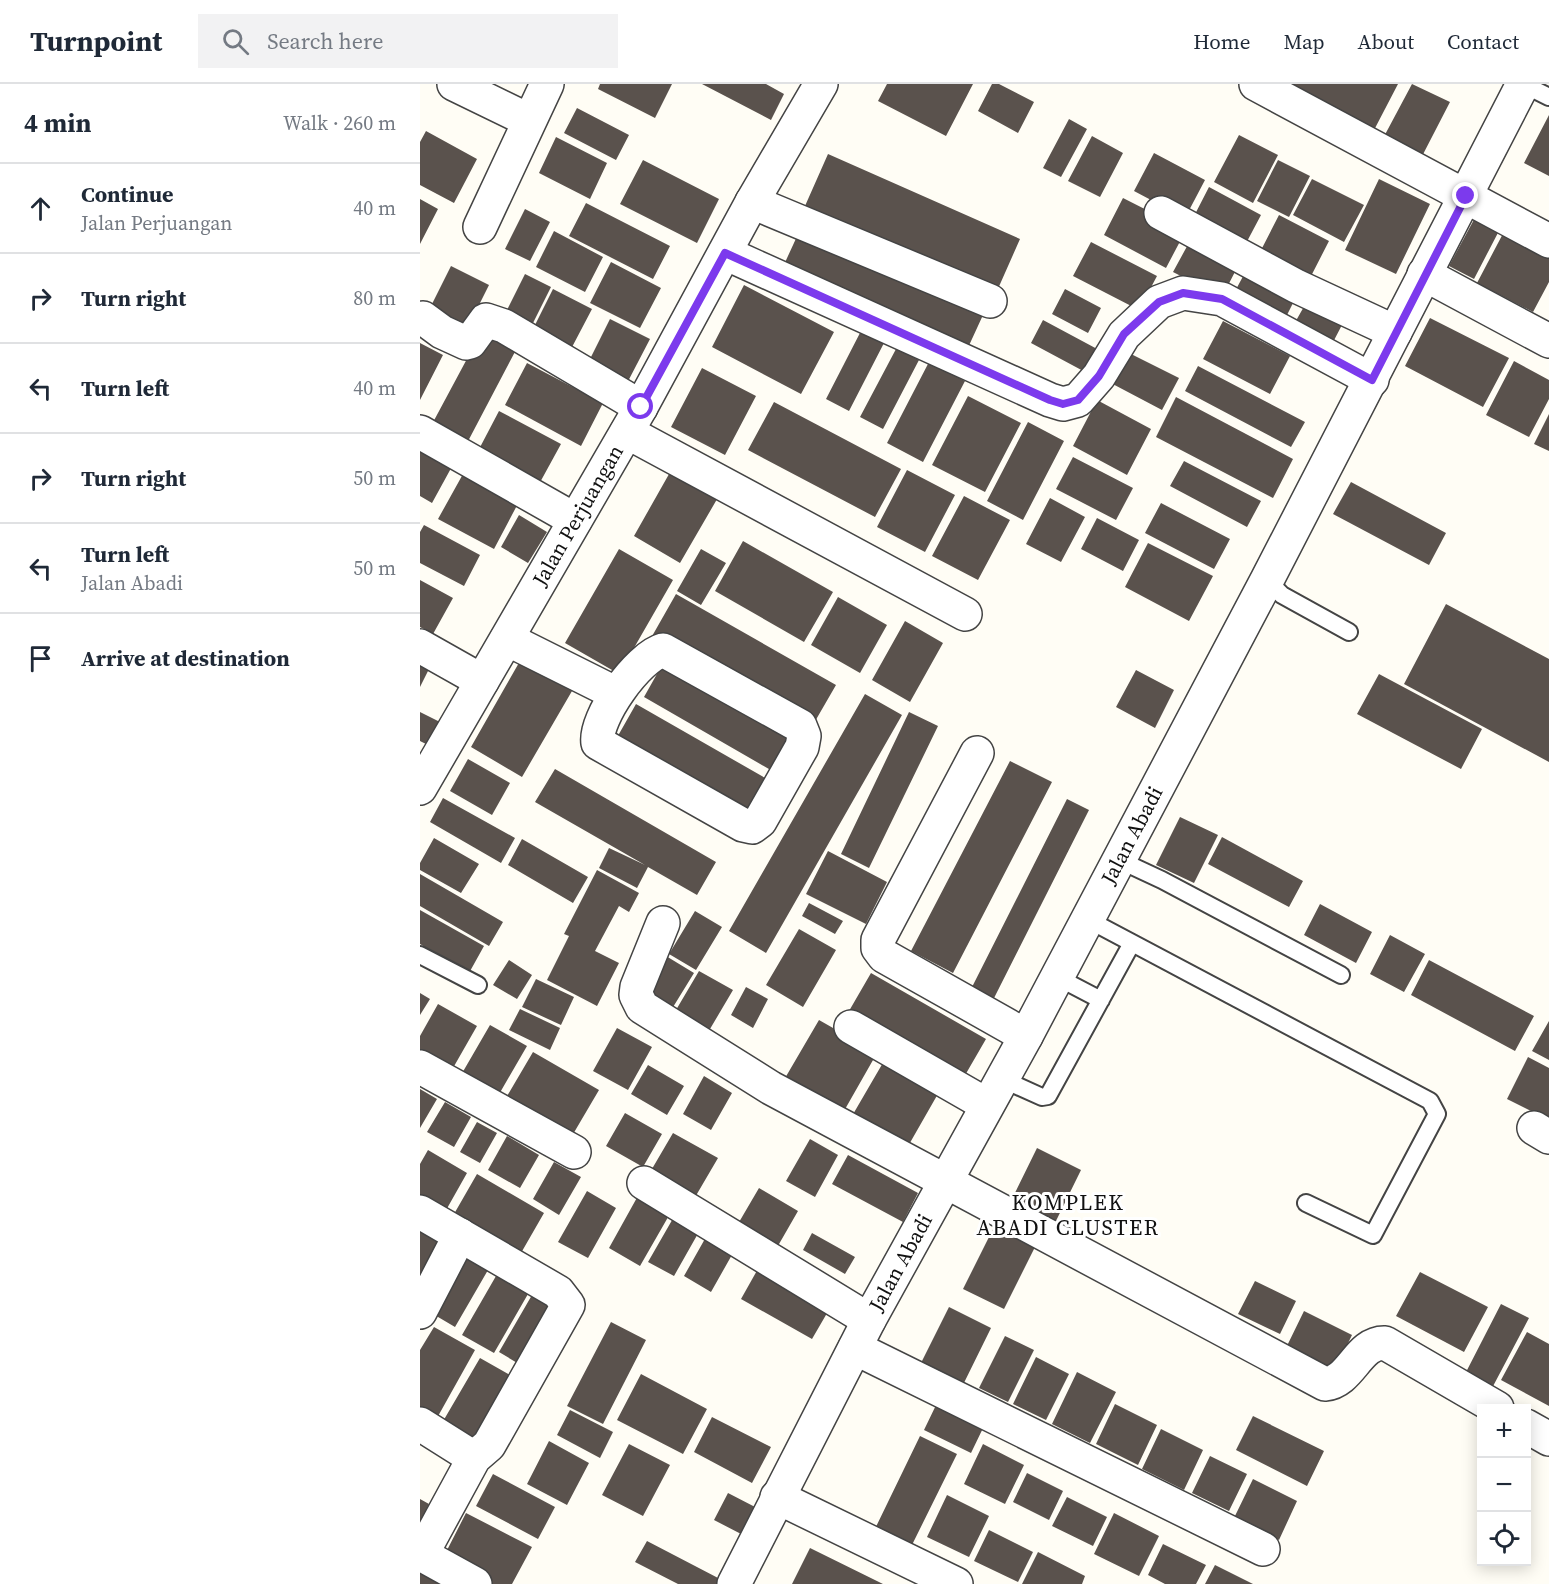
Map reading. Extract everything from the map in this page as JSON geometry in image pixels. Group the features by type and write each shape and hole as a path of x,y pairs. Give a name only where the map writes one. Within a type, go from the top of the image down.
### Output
{"street":[{"path":"454,84 528,120"},
{"path":"480,227 528,120 547,84"},
{"name":"Jalan Perjuangan","path":"420,788 634,419 752,202 820,84"},
{"path":"1256,84 1549,240"},
{"name":"Jalan Abadi","path":"744,1581 777,1497 862,1334 1026,1036 1117,859 1267,580 1523,84"},
{"path":"752,202 990,301"},
{"path":"1161,213 1296,286 1395,332"},
{"path":"725,253 1063,404 1078,400 1099,376 1124,334 1159,302 1183,293 1222,299 1372,380"},
{"path":"1424,274 1549,341"},
{"path":"423,318 442,332 466,343 470,342 486,320 511,329 634,419 965,614"},
{"path":"420,432 575,520"},
{"path":"507,639 615,693"},
{"path":"420,646 482,681"},
{"path":"663,650 800,726 805,741 760,821 748,827 600,746 598,735 615,693 649,658 663,650"},
{"path":"977,753 879,940 878,948 884,956 1026,1036"},
{"path":"663,923 637,987 636,995 642,1007 771,1088 1325,1384 1340,1379 1372,1345 1385,1342 1490,1404"},
{"path":"851,1027 994,1092"},
{"path":"420,1067 574,1152"},
{"path":"644,1183 862,1334 1263,1549"},
{"path":"420,1212 558,1292 568,1305 489,1446 474,1458 424,1553 475,1584"},
{"path":"420,1312 460,1235"},
{"path":"420,1424 474,1458"},
{"path":"1531,1428 1549,1439"},
{"path":"777,1497 956,1584"}],"lane":[{"path":"1523,84 1549,97"},
{"path":"1267,580 1282,595 1349,632"},
{"path":"1117,859 1341,975"},
{"path":"1087,919 1430,1101 1435,1107 1437,1114 1373,1235 1306,1203"},
{"path":"994,1092 1048,1096 1132,943"},
{"path":"420,954 478,985"},
{"path":"1057,977 1101,1000"}],"building":[{"path":"600,84 672,84 655,118 598,89"},
{"path":"702,84 766,84 784,94 771,120"},
{"path":"887,84 973,84 946,136 878,101"},
{"path":"992,84 999,84 1034,102 1018,133 978,111"},
{"path":"1281,84 1398,84 1373,132"},
{"path":"1412,84 1450,102 1418,164 1380,144"},
{"path":"577,108 629,135 616,160 564,133"},
{"path":"1549,115 1549,176 1524,163"},
{"path":"1069,119 1087,129 1061,177 1043,168"},
{"path":"426,131 477,159 454,203 420,185 420,142"},
{"path":"1239,135 1278,155 1253,203 1214,182"},
{"path":"1092,136 1123,153 1100,197 1068,181"},
{"path":"556,137 607,163 590,199 539,173"},
{"path":"1154,153 1205,180 1185,218 1134,191"},
{"path":"828,154 1020,239 997,291 805,206"},
{"path":"643,160 719,199 697,243 620,204"},
{"path":"1278,160 1310,176 1289,217 1257,201"},
{"path":"1312,179 1364,205 1344,242 1293,215"},
{"path":"1379,179 1430,204 1396,274 1345,250"},
{"path":"1209,187 1261,215 1243,249 1191,222"},
{"path":"1123,198 1186,230 1166,268 1104,235"},
{"path":"420,199 438,209 420,244"},
{"path":"586,203 670,246 653,279 569,236"},
{"path":"525,209 550,222 530,261 505,249"},
{"path":"1477,214 1501,227 1474,279 1449,266"},
{"path":"1279,215 1329,241 1308,282 1258,256"},
{"path":"1507,226 1549,248 1549,282 1533,312 1477,283"},
{"path":"554,231 603,257 585,292 536,267"},
{"path":"799,232 983,315 966,352 782,269"},
{"path":"1191,239 1239,264 1222,297 1173,272"},
{"path":"1091,242 1157,276 1139,310 1073,276"},
{"path":"611,262 661,288 640,328 590,303"},
{"path":"451,266 489,285 468,327 430,308"},
{"path":"1248,267 1298,293 1284,321 1233,295"},
{"path":"525,274 551,287 528,333 502,320"},
{"path":"744,285 834,332 801,394 712,347"},
{"path":"553,289 592,309 571,349 533,329"},
{"path":"1065,289 1101,308 1088,333 1052,314"},
{"path":"1306,303 1343,323 1331,346 1293,326"},
{"path":"1430,318 1509,358 1483,407 1405,366"},
{"path":"610,319 650,339 625,387 586,367"},
{"path":"1043,320 1099,350 1087,373 1031,343"},
{"path":"1223,321 1290,356 1270,394 1203,359"},
{"path":"483,329 517,348 466,445 431,426"},
{"path":"861,331 884,343 849,411 826,399"},
{"path":"420,343 443,355 420,400"},
{"path":"896,349 919,360 883,429 860,417"},
{"path":"1123,350 1179,378 1162,410 1107,381"},
{"path":"1514,361 1549,380 1549,399 1529,437 1486,415"},
{"path":"929,362 965,381 923,462 887,443"},
{"path":"527,363 603,403 581,446 505,405"},
{"path":"1198,366 1305,422 1291,447 1185,391"},
{"path":"702,368 756,396 725,455 671,427"},
{"path":"968,396 1021,423 985,492 932,465"},
{"path":"1176,397 1293,459 1273,498 1156,437"},
{"path":"1097,400 1151,429 1127,475 1073,446"},
{"path":"774,402 901,469 875,517 748,450"},
{"path":"499,411 561,444 538,486 477,453"},
{"path":"1549,414 1549,451 1534,444"},
{"path":"1028,422 1064,441 1023,520 987,501"},
{"path":"420,442 455,461 432,503 420,496"},
{"path":"1073,457 1133,488 1116,520 1056,489"},
{"path":"1184,461 1261,501 1247,527 1170,486"},
{"path":"468,465 523,494 494,549 438,519"},
{"path":"673,467 720,494 680,563 634,536"},
{"path":"907,470 955,495 925,552 877,527"},
{"path":"1351,482 1446,533 1429,565 1333,514"},
{"path":"964,496 1010,520 978,580 932,556"},
{"path":"1050,498 1085,517 1061,562 1026,544"},
{"path":"1161,503 1230,539 1214,569 1145,533"},
{"path":"519,515 547,532 528,563 501,547"},
{"path":"1097,518 1139,540 1123,571 1081,549"},
{"path":"424,525 480,555 464,586 420,563 420,532"},
{"path":"743,541 833,592 804,642 715,591"},
{"path":"1148,543 1213,576 1189,621 1125,587"},
{"path":"619,549 673,580 619,674 565,643"},
{"path":"701,549 726,563 701,605 677,591"},
{"path":"420,580 453,598 433,634 420,627"},
{"path":"676,594 836,685 810,730 651,638"},
{"path":"838,597 887,625 860,673 811,645"},
{"path":"1446,604 1549,659 1549,762 1404,684"},
{"path":"905,621 943,643 910,702 872,680"},
{"path":"520,661 572,691 522,777 471,747"},
{"path":"420,663 430,667 420,687"},
{"path":"662,665 799,744 781,776 644,697"},
{"path":"1136,670 1174,690 1155,728 1116,707"},
{"path":"1379,674 1482,729 1461,769 1357,714"},
{"path":"865,694 902,715 766,953 729,931"},
{"path":"636,704 774,783 753,820 615,741"},
{"path":"420,712 442,723 430,746 420,741"},
{"path":"909,712 938,726 869,868 841,854"},
{"path":"468,759 510,783 492,815 450,791"},
{"path":"1010,761 1052,782 953,973 911,951"},
{"path":"555,769 716,862 697,895 648,867 637,888 599,868 609,848 645,865 535,802"},
{"path":"443,798 515,838 501,863 430,822"},
{"path":"1067,799 1089,810 991,1004 969,993"},
{"path":"1180,817 1218,835 1194,883 1156,865"},
{"path":"1222,837 1303,881 1289,907 1208,864"},
{"path":"434,838 479,864 461,893 420,870 420,863"},
{"path":"522,839 588,877 573,903 508,865"},
{"path":"828,851 887,882 866,924 806,894"},
{"path":"597,870 639,893 629,912 619,906 595,951 619,963 597,1006 547,980 569,936 564,934"},
{"path":"420,874 503,922 489,946 420,906"},
{"path":"809,903 843,921 835,934 802,916"},
{"path":"1320,904 1372,932 1356,963 1304,935"},
{"path":"420,910 484,946 469,973 420,944"},
{"path":"695,911 722,927 696,970 669,954"},
{"path":"799,929 836,950 803,1007 766,985"},
{"path":"1390,935 1425,954 1404,992 1370,974"},
{"path":"666,956 694,973 670,1012 643,995"},
{"path":"509,960 532,975 517,999 493,985"},
{"path":"1429,960 1534,1016 1515,1051 1411,995"},
{"path":"699,971 733,990 710,1029 676,1010"},
{"path":"871,973 986,1039 964,1077 849,1011"},
{"path":"536,979 574,997 561,1025 522,1007"},
{"path":"746,987 768,999 753,1028 731,1015"},
{"path":"420,993 430,999 420,1015"},
{"path":"438,1004 477,1026 453,1068 420,1049 420,1036"},
{"path":"520,1009 560,1028 550,1050 509,1030"},
{"path":"819,1020 877,1053 840,1118 781,1085"},
{"path":"1549,1021 1549,1060 1532,1051"},
{"path":"490,1025 527,1046 498,1096 461,1075"},
{"path":"617,1028 652,1047 628,1090 593,1071"},
{"path":"533,1052 599,1090 569,1141 503,1103"},
{"path":"1528,1057 1549,1068 1549,1120 1507,1099"},
{"path":"884,1061 939,1092 907,1148 852,1116"},
{"path":"648,1065 684,1086 667,1115 631,1094"},
{"path":"704,1076 732,1093 711,1130 683,1114"},
{"path":"420,1089 437,1099 420,1128"},
{"path":"445,1102 471,1117 454,1147 427,1132"},
{"path":"625,1113 662,1134 643,1167 606,1146"},
{"path":"477,1122 497,1133 480,1163 460,1152"},
{"path":"673,1133 718,1158 694,1199 649,1174"},
{"path":"507,1136 539,1155 520,1188 488,1170"},
{"path":"810,1139 838,1155 815,1197 786,1181"},
{"path":"1037,1148 1081,1170 1052,1229 1008,1207"},
{"path":"428,1150 467,1173 445,1212 420,1197 420,1164"},
{"path":"848,1155 918,1193 903,1222 832,1184"},
{"path":"554,1162 581,1177 559,1215 533,1199"},
{"path":"477,1174 544,1213 521,1253 454,1214"},
{"path":"759,1188 798,1211 775,1251 735,1229"},
{"path":"587,1191 616,1208 588,1258 558,1242"},
{"path":"639,1194 671,1212 640,1266 609,1248"},
{"path":"675,1215 700,1230 674,1276 648,1262"},
{"path":"420,1220 452,1238 420,1295"},
{"path":"994,1227 1035,1247 1004,1309 963,1289"},
{"path":"812,1233 855,1257 845,1274 803,1250"},
{"path":"706,1237 733,1253 711,1292 684,1276"},
{"path":"466,1257 488,1270 455,1327 433,1314"},
{"path":"759,1267 830,1308 812,1339 741,1299"},
{"path":"1420,1272 1488,1307 1464,1352 1396,1316"},
{"path":"496,1276 528,1294 494,1353 462,1335"},
{"path":"1255,1281 1296,1301 1280,1334 1238,1314"},
{"path":"532,1295 557,1310 524,1367 499,1352"},
{"path":"1501,1304 1529,1318 1491,1390 1464,1376"},
{"path":"949,1307 991,1328 958,1395 916,1373"},
{"path":"1304,1311 1352,1335 1332,1376 1284,1352"},
{"path":"611,1322 646,1340 603,1424 567,1406"},
{"path":"434,1327 475,1350 437,1418 420,1409 420,1350"},
{"path":"1527,1332 1549,1344 1549,1406 1501,1380"},
{"path":"1005,1336 1034,1350 1008,1402 979,1388"},
{"path":"1036,1357 1069,1374 1046,1420 1013,1404"},
{"path":"480,1358 517,1379 480,1444 442,1423"},
{"path":"1077,1372 1116,1392 1090,1443 1052,1424"},
{"path":"641,1374 707,1409 683,1454 617,1420"},
{"path":"938,1401 985,1424 971,1453 924,1430"},
{"path":"1115,1404 1157,1425 1138,1465 1096,1444"},
{"path":"570,1410 613,1432 600,1458 557,1435"},
{"path":"1253,1416 1324,1451 1307,1486 1236,1450"},
{"path":"712,1417 771,1447 752,1483 694,1452"},
{"path":"1161,1429 1203,1450 1184,1490 1142,1469"},
{"path":"920,1436 957,1454 908,1553 872,1535"},
{"path":"549,1441 589,1463 567,1505 527,1484"},
{"path":"629,1444 670,1465 643,1516 602,1495"},
{"path":"983,1444 1024,1465 1005,1504 964,1484"},
{"path":"1210,1456 1247,1474 1229,1511 1192,1493"},
{"path":"1027,1473 1063,1491 1049,1520 1013,1502"},
{"path":"493,1474 555,1507 538,1539 476,1506"},
{"path":"1253,1479 1297,1501 1279,1540 1234,1518"},
{"path":"728,1493 757,1508 743,1535 714,1520"},
{"path":"947,1495 989,1516 969,1557 927,1537"},
{"path":"1067,1497 1107,1517 1093,1546 1052,1526"},
{"path":"420,1499 429,1504 420,1522"},
{"path":"466,1513 532,1547 512,1584 488,1584 442,1560"},
{"path":"1114,1513 1159,1536 1139,1576 1094,1554"},
{"path":"989,1530 1033,1552 1018,1582 974,1561"},
{"path":"647,1541 720,1579 717,1584 678,1584 635,1562"},
{"path":"1163,1544 1206,1565 1196,1584 1165,1584 1148,1575"},
{"path":"810,1548 883,1584 792,1584"},
{"path":"1038,1552 1085,1576 1082,1584 1022,1584"},
{"path":"1215,1565 1253,1584 1205,1584"},
{"path":"420,1571 444,1584 420,1584"}],"district":[{"name":"KOMPLEK ABADI CLUSTER","path":"1068,1214"}],"route":[{"path":"641,407 725,253 1063,404 1078,400 1099,376 1124,334 1159,302 1183,293 1222,299 1372,380 1466,196"}]}
